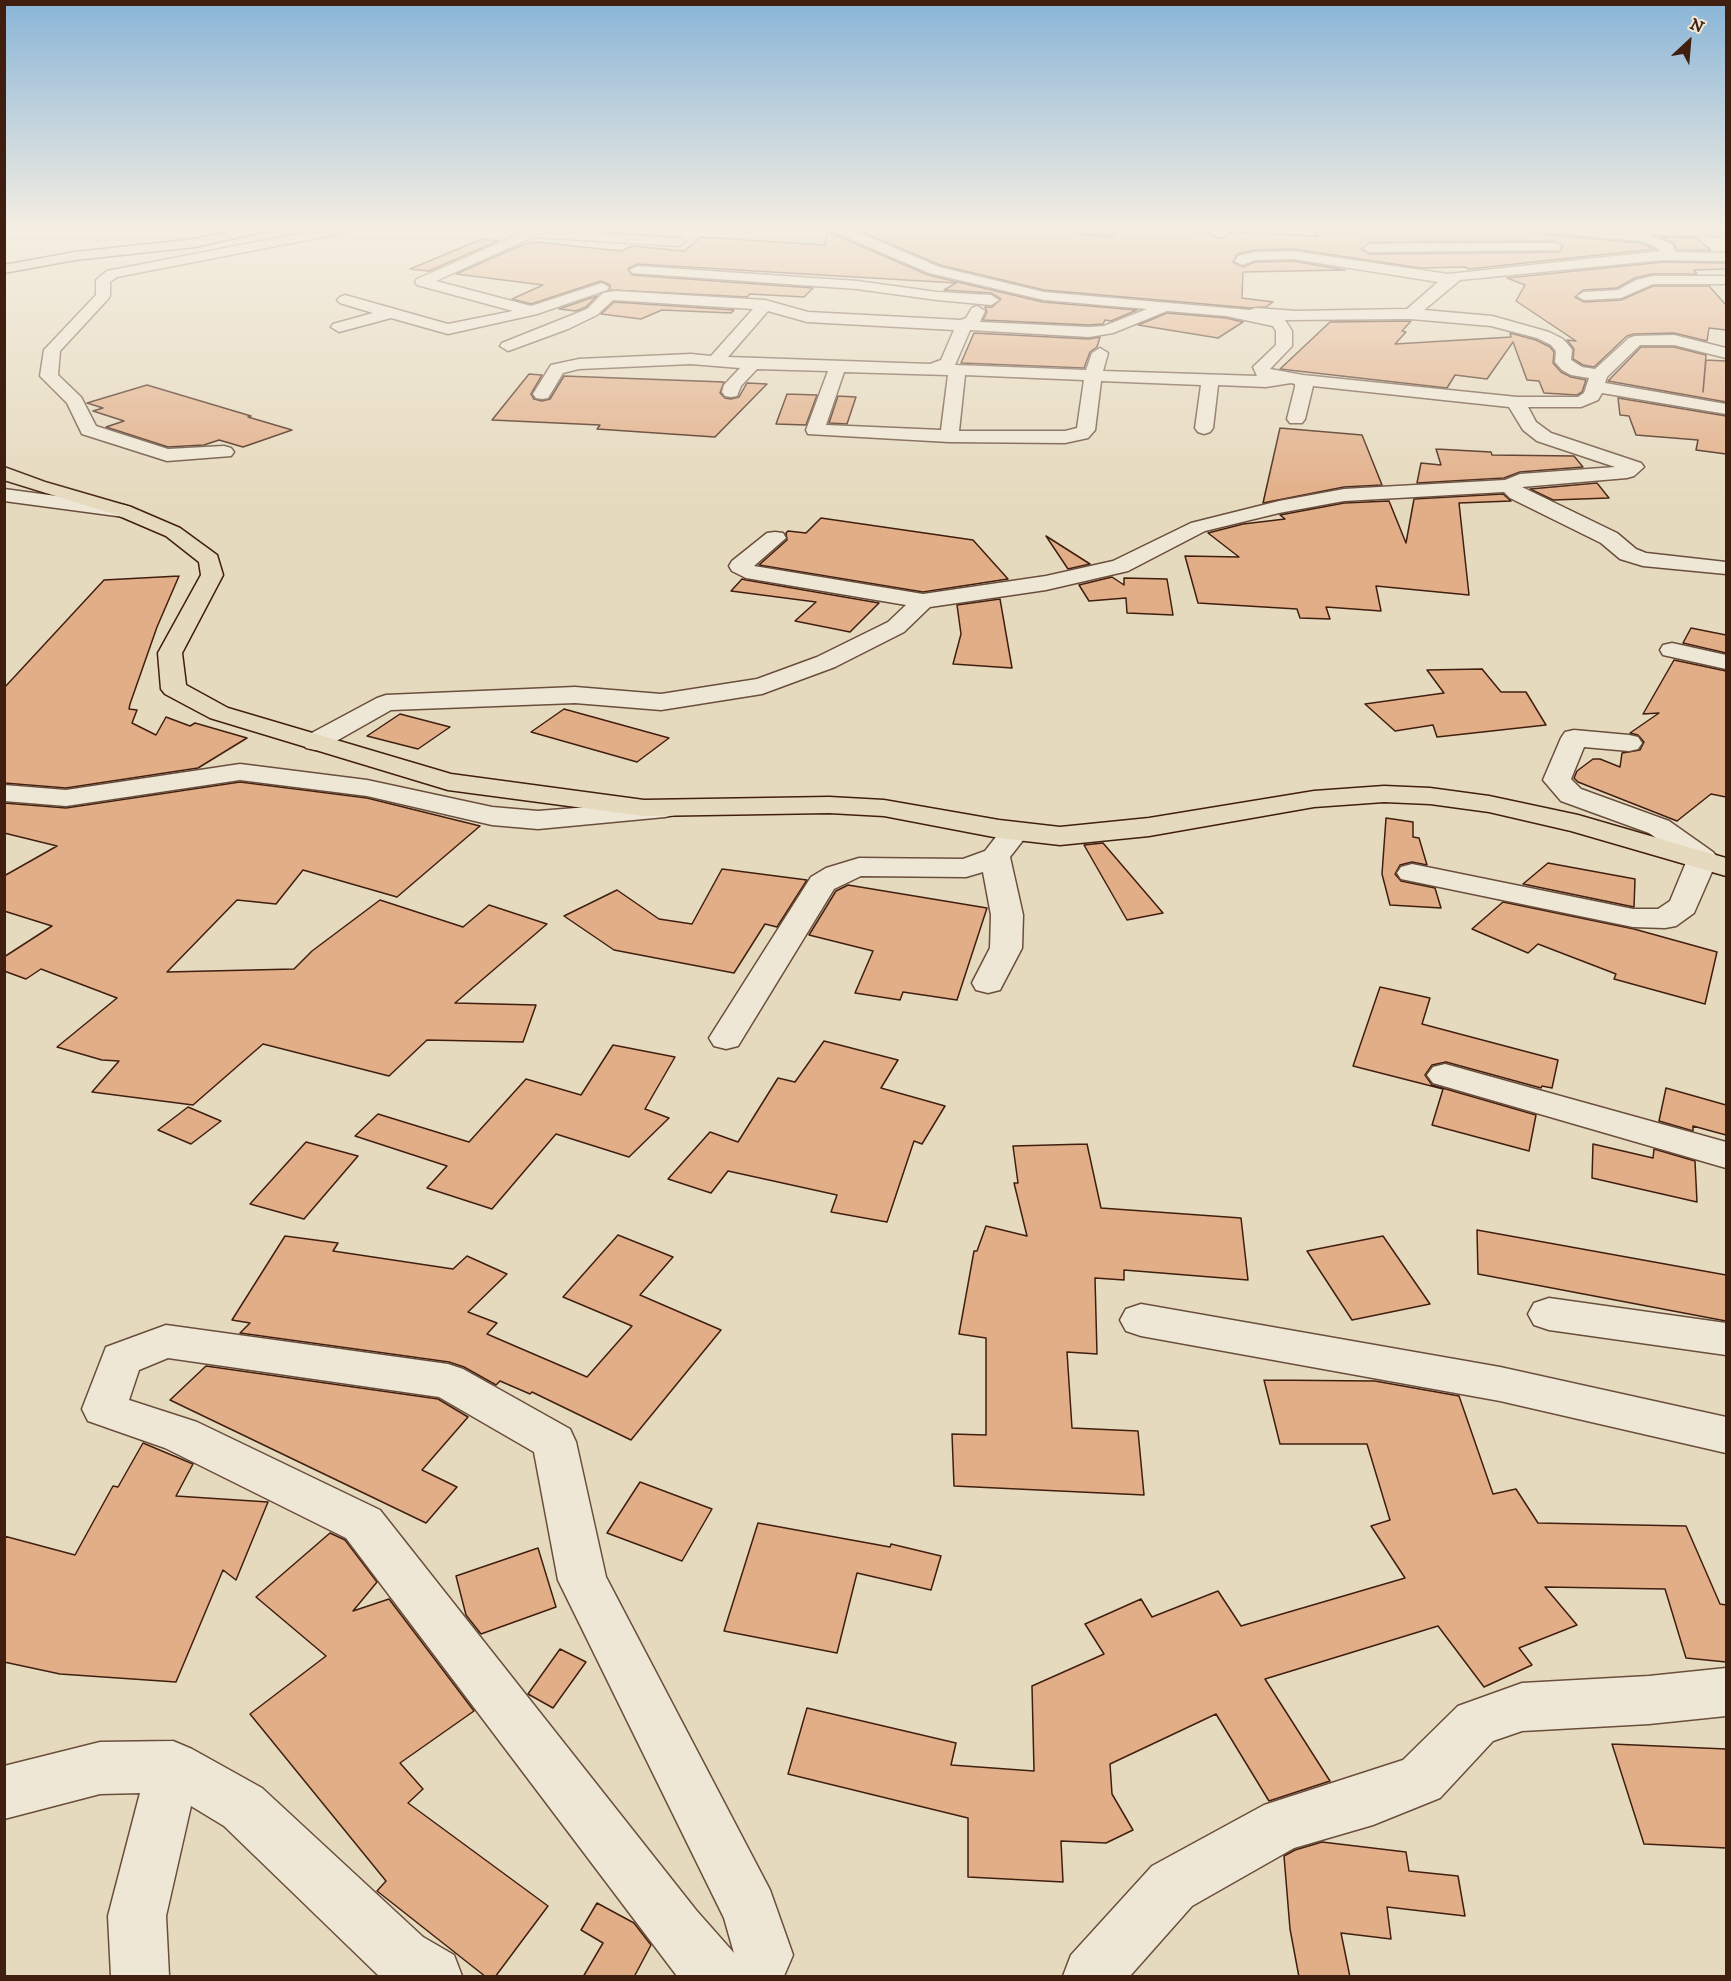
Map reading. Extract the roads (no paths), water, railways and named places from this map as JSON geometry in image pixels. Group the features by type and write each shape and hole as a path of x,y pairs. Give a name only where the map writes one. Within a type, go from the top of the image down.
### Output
{"main road":[{"path":"4,473 38,486 124,511 173,532 209,560 212,575 170,653 174,689 219,713 448,782 644,808 829,805 873,807 1016,831 1060,836 1149,826 1314,799 1384,794 1430,796 1489,804 1578,824 1715,862"}],"street":[{"path":"82,320 52,350 49,376 75,401 89,430 167,455 224,452"},
{"path":"339,327 363,320"},
{"path":"417,320 448,329 488,320"},
{"path":"508,346 574,320"},
{"path":"715,361 751,320"},
{"path":"792,329 800,320"},
{"path":"875,320 1089,332 1107,330 1132,320"},
{"path":"930,369 942,367 948,363 964,325 973,320"},
{"path":"1270,320 1279,323 1284,331 1284,346 1261,367 1263,373 1298,379 1517,402 1581,402 1592,396 1598,381 1635,341 1674,340 1726,354"},
{"path":"1488,320 1534,332 1557,342 1564,350 1563,362 1598,381 1726,409"},
{"path":"838,366 815,430 949,436 1065,437 1081,434 1086,430 1094,374 1107,330"},
{"path":"731,392 733,385 778,347"},
{"path":"542,394 557,369 564,366 662,360 1266,382 1298,379"},
{"path":"949,436 957,370"},
{"path":"1204,428 1210,379"},
{"path":"1296,419 1305,387 1298,379"},
{"path":"775,538 740,566 746,571 923,601 1046,583 1120,566 1198,527 1290,505 1344,495 1509,486 1520,480 1627,472 1634,467 1544,437 1529,426 1517,402"},
{"path":"1509,486 1517,494 1609,538 1628,554 1643,559 1726,568"},
{"path":"4,495 124,511"},
{"path":"315,742 386,703 575,695 661,702 762,686 826,662 896,627 923,601"},
{"path":"1672,650 1726,662"},
{"path":"1412,873 1633,918 1665,919 1683,906 1715,862 1659,827 1571,795 1557,780 1574,738 1629,742"},
{"path":"4,793 66,798 240,772 367,788 492,816 538,820 680,808"},
{"path":"726,1038 822,884 837,874 860,867 966,868 995,856 1016,831"},
{"path":"988,983 1006,948 1007,915 995,856"},
{"path":"1445,1075 1726,1155"},
{"path":"1549,1314 1726,1339"},
{"path":"1141,1320 1500,1384 1726,1435"},
{"path":"715,1977 668,1921 363,1524 181,1435 104,1409 121,1359 166,1341 448,1380 554,1442 582,1580 750,1910 764,1955 754,1977"},
{"path":"1092,1977 1172,1886 1282,1824 1373,1798 1421,1780 1476,1723 1522,1707 1649,1700 1726,1692"},
{"path":"4,1793 100,1768 173,1767 243,1807 402,1958 433,1977"},
{"path":"140,1977 137,1916 173,1767"}]}
